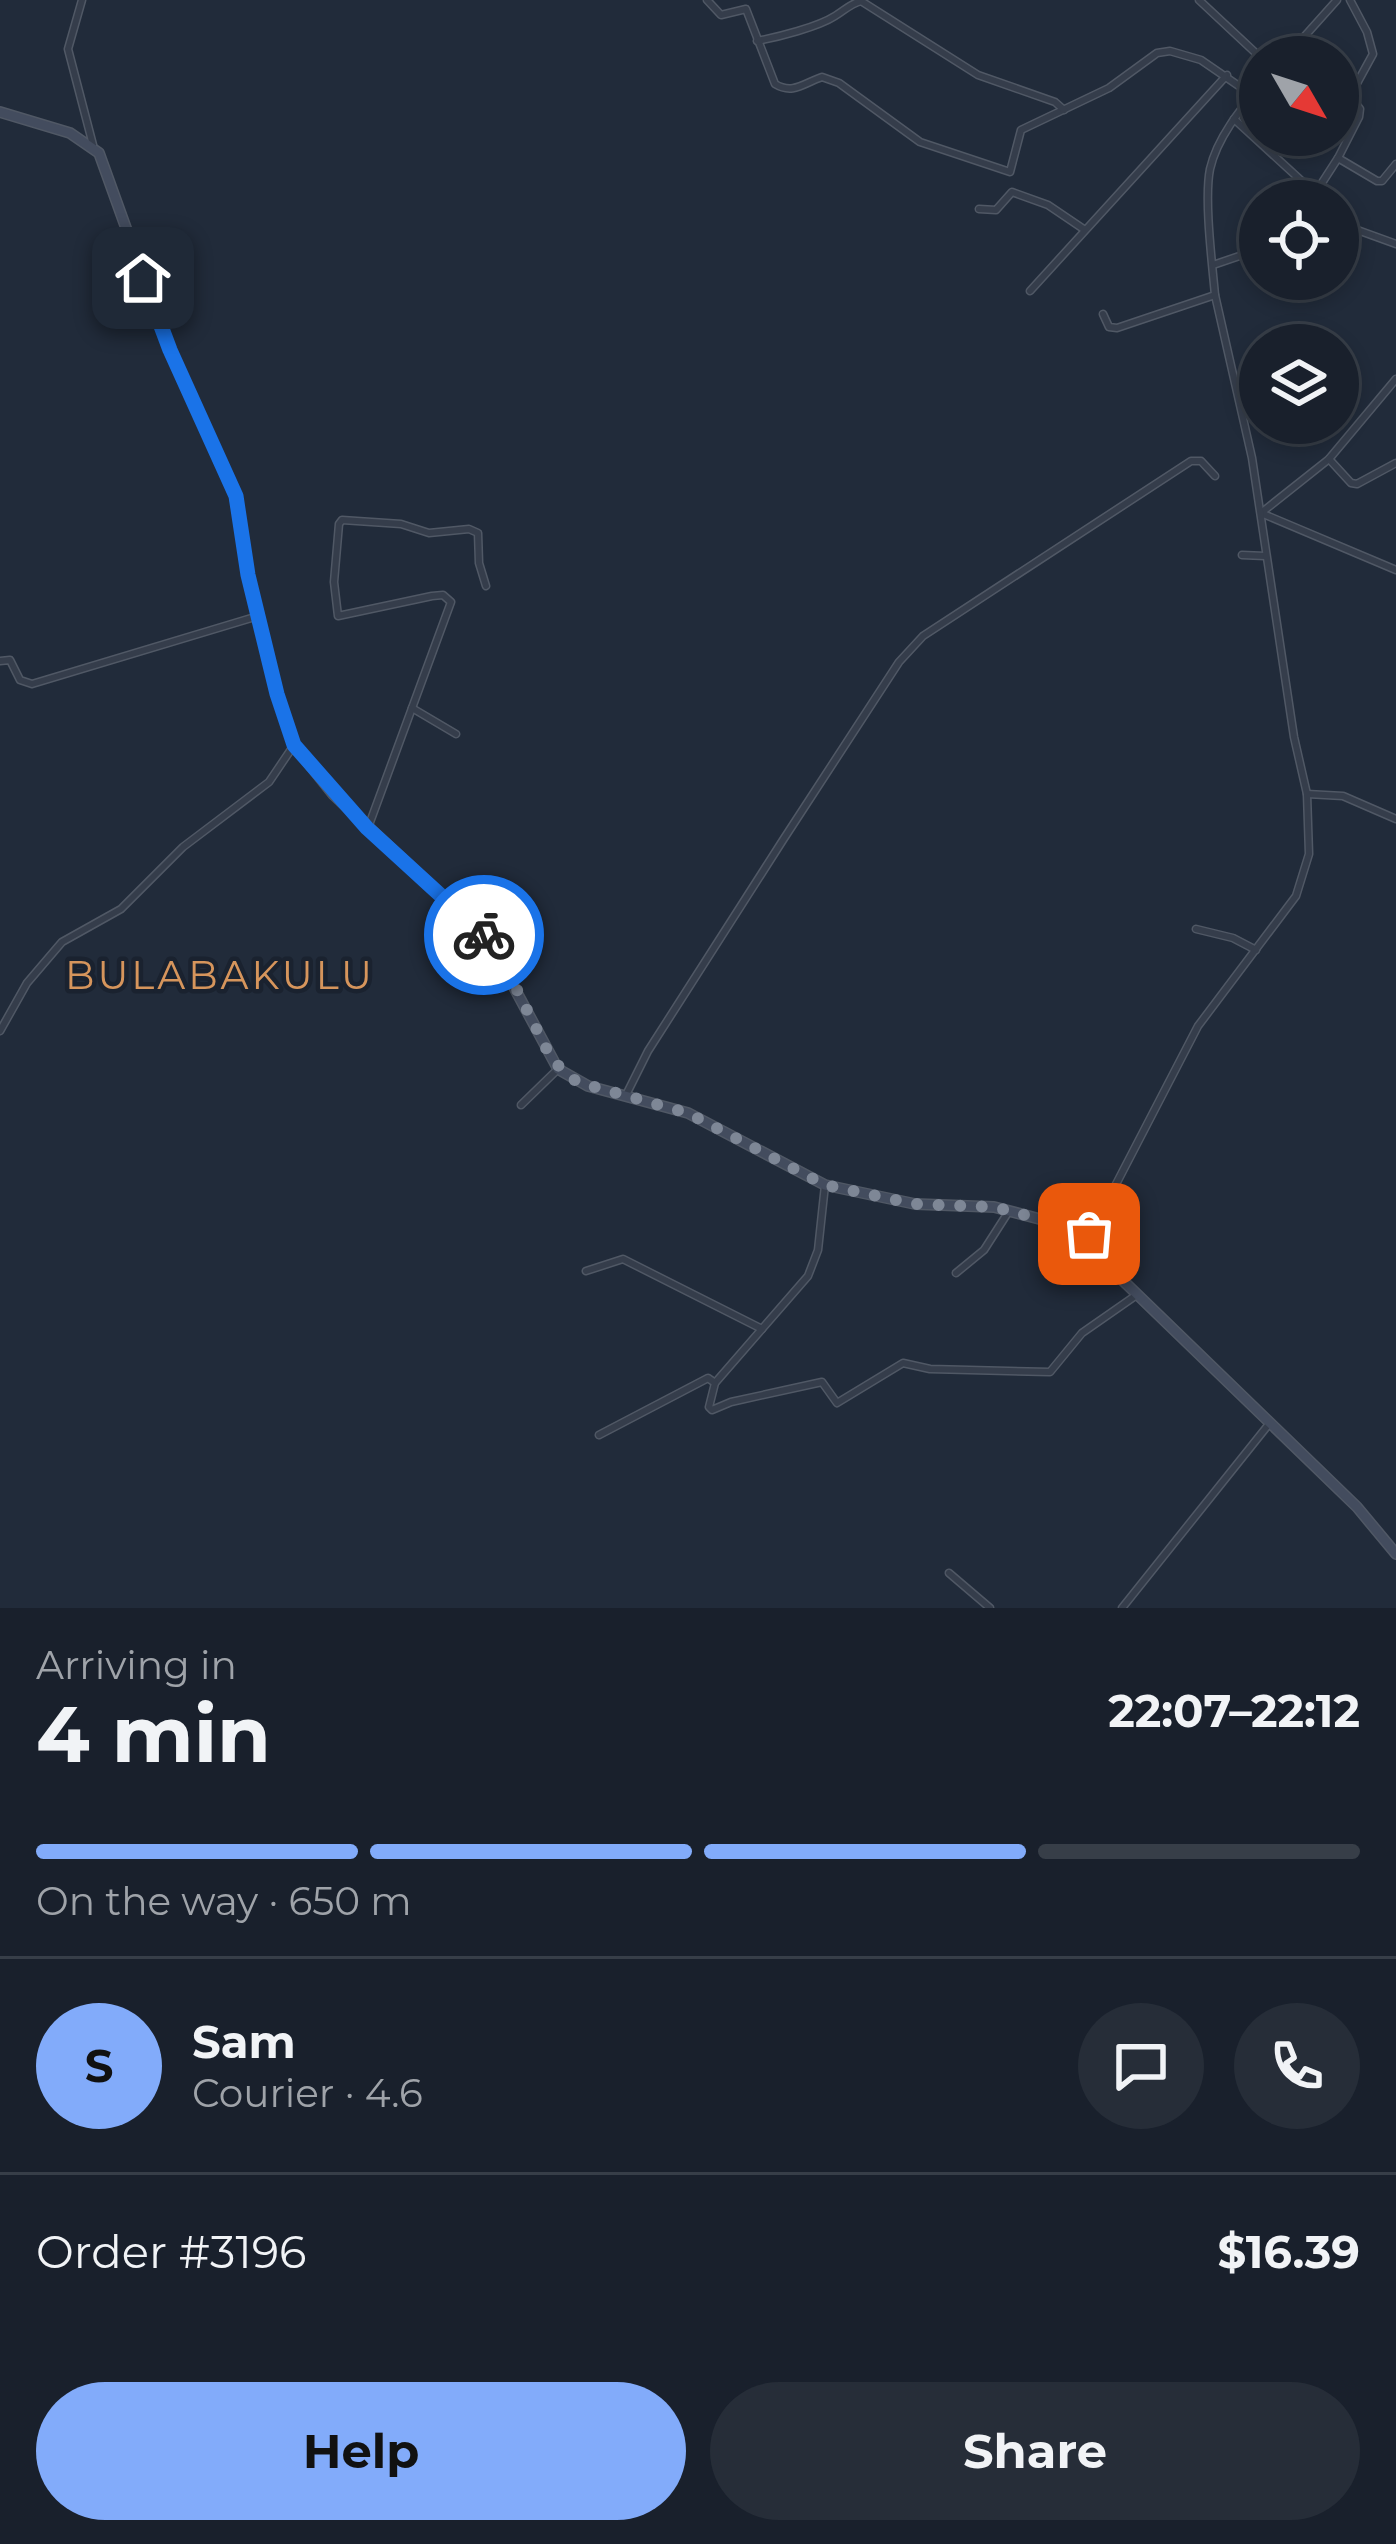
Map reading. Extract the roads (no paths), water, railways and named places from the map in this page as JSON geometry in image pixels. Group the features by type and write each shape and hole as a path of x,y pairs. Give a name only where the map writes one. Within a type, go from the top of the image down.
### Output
{"street":[{"path":"82,0 68,49 93,145 170,350 236,496 258,616 294,745 367,828 488,939 558,1069 588,1086 688,1113 825,1185 915,1204 1009,1211 1052,1222 1082,1240 1138,1294 1357,1507 1396,1554"},
{"path":"707,0 721,15 746,9 775,84 783,89 794,90 822,77 839,82 920,142 1010,172"},
{"path":"1198,0 1239,38"},
{"path":"1305,36 1337,0"},
{"path":"1324,180 1359,117 1360,109 1350,96 1373,56 1350,0"},
{"path":"757,41 788,36 803,26 832,19 860,1 978,75 1054,102 1064,110"},
{"path":"979,209 995,210 1012,191 1010,172 1021,130 1109,88 1157,53 1182,53 1239,85"},
{"path":"1030,291 1227,75"},
{"path":"0,112 70,133 93,145"},
{"path":"1082,1240 1110,1198 1198,1025 1304,881 1310,854 1307,794 1261,513 1215,295 1209,173 1216,150 1239,112"},
{"path":"1234,118 1301,180"},
{"path":"1338,158 1377,181 1396,164"},
{"path":"1012,191 1048,205 1085,230"},
{"path":"1359,231 1396,244"},
{"path":"1213,265 1239,256"},
{"path":"1103,314 1109,327 1117,328 1215,295"},
{"path":"1261,513 1329,460 1396,379"},
{"path":"1329,460 1357,484 1396,463"},
{"path":"626,1095 648,1051 782,840 899,662 923,636 1191,461 1201,461 1215,476"},
{"path":"1261,513 1396,569"},
{"path":"367,828 451,602 432,596 338,616 334,582 339,524 342,520 401,524 429,532 469,529 478,533 486,586"},
{"path":"1242,556 1265,556"},
{"path":"0,661 10,660 20,680 32,684 258,616"},
{"path":"412,708 456,734"},
{"path":"0,1031 45,958 62,942 121,909 183,847 269,782 294,745"},
{"path":"1307,794 1337,794 1396,819"},
{"path":"1196,929 1233,938 1256,950"},
{"path":"521,1105 558,1069"},
{"path":"825,1185 815,1263 715,1383 710,1410 822,1382 837,1403 902,1364 930,1370 1050,1372 1082,1333 1138,1294"},
{"path":"956,1273 988,1246 1009,1211"},
{"path":"586,1271 623,1258 762,1329"},
{"path":"599,1435 708,1378 715,1383"},
{"path":"1122,1608 1270,1424"},
{"path":"950,1573 990,1608"}],"district":[{"name":"BULABAKULU","path":"220,975"}]}
